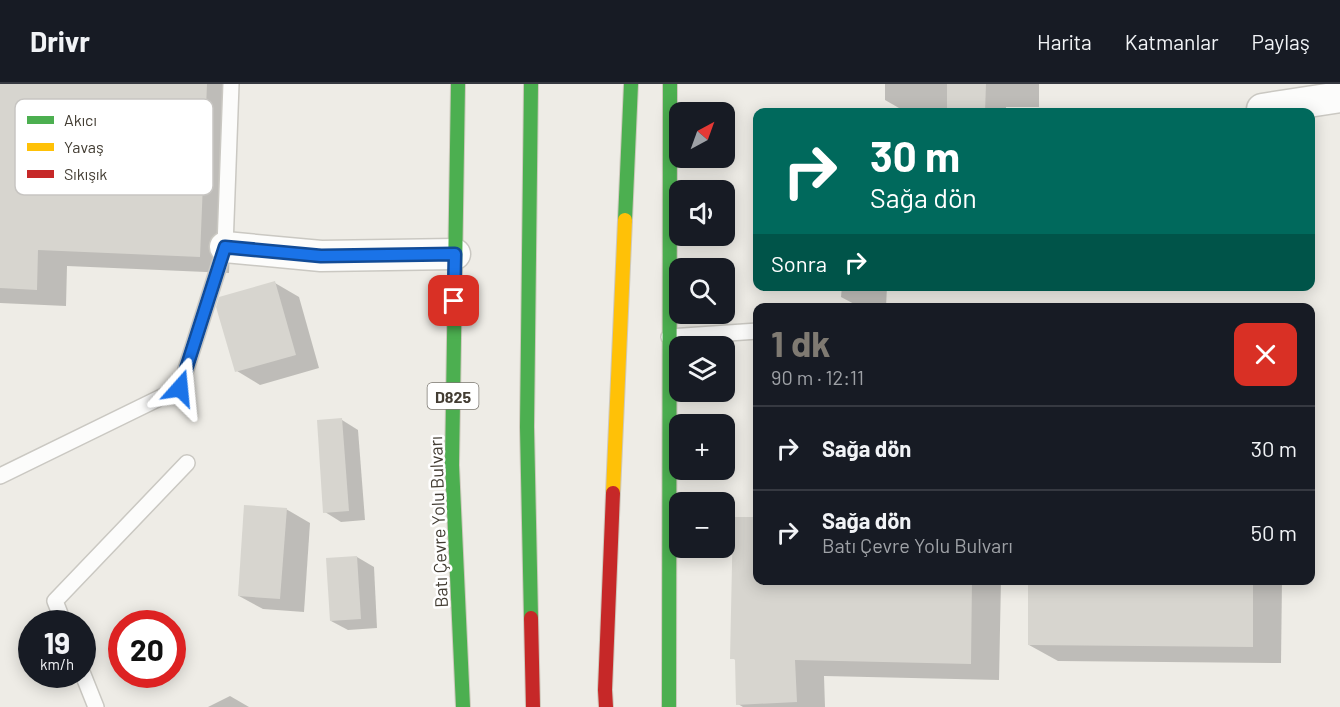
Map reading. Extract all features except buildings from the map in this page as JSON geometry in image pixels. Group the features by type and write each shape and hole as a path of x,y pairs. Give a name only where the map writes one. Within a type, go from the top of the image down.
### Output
{"main road":[{"name":"Batı Çevre Yolu Bulvarı","path":"458,84 452,465 463,707"},
{"path":"531,84 527,427 533,707"},
{"path":"606,707 631,84"},
{"path":"669,336 670,84"},
{"path":"669,402 669,707"}],"street":[{"path":"1268,108 1340,97"},
{"path":"225,247 321,256 455,254"}],"lane":[{"path":"0,476 180,388 225,247 231,84"},
{"path":"687,336 753,332"},
{"path":"59,610 55,601 187,463"},
{"path":"88,688 96,707"}],"traffic: fast":[{"path":"458,84 452,465 463,707"},
{"path":"531,84 527,427 531,618"},
{"path":"625,220 631,84"},
{"path":"669,707 670,84"}],"traffic: slow":[{"path":"613,493 625,220"}],"traffic: jam":[{"path":"606,707 613,493"},
{"path":"531,618 533,707"}],"route":[{"path":"180,388 225,247 321,256 455,254 454,301"}]}
